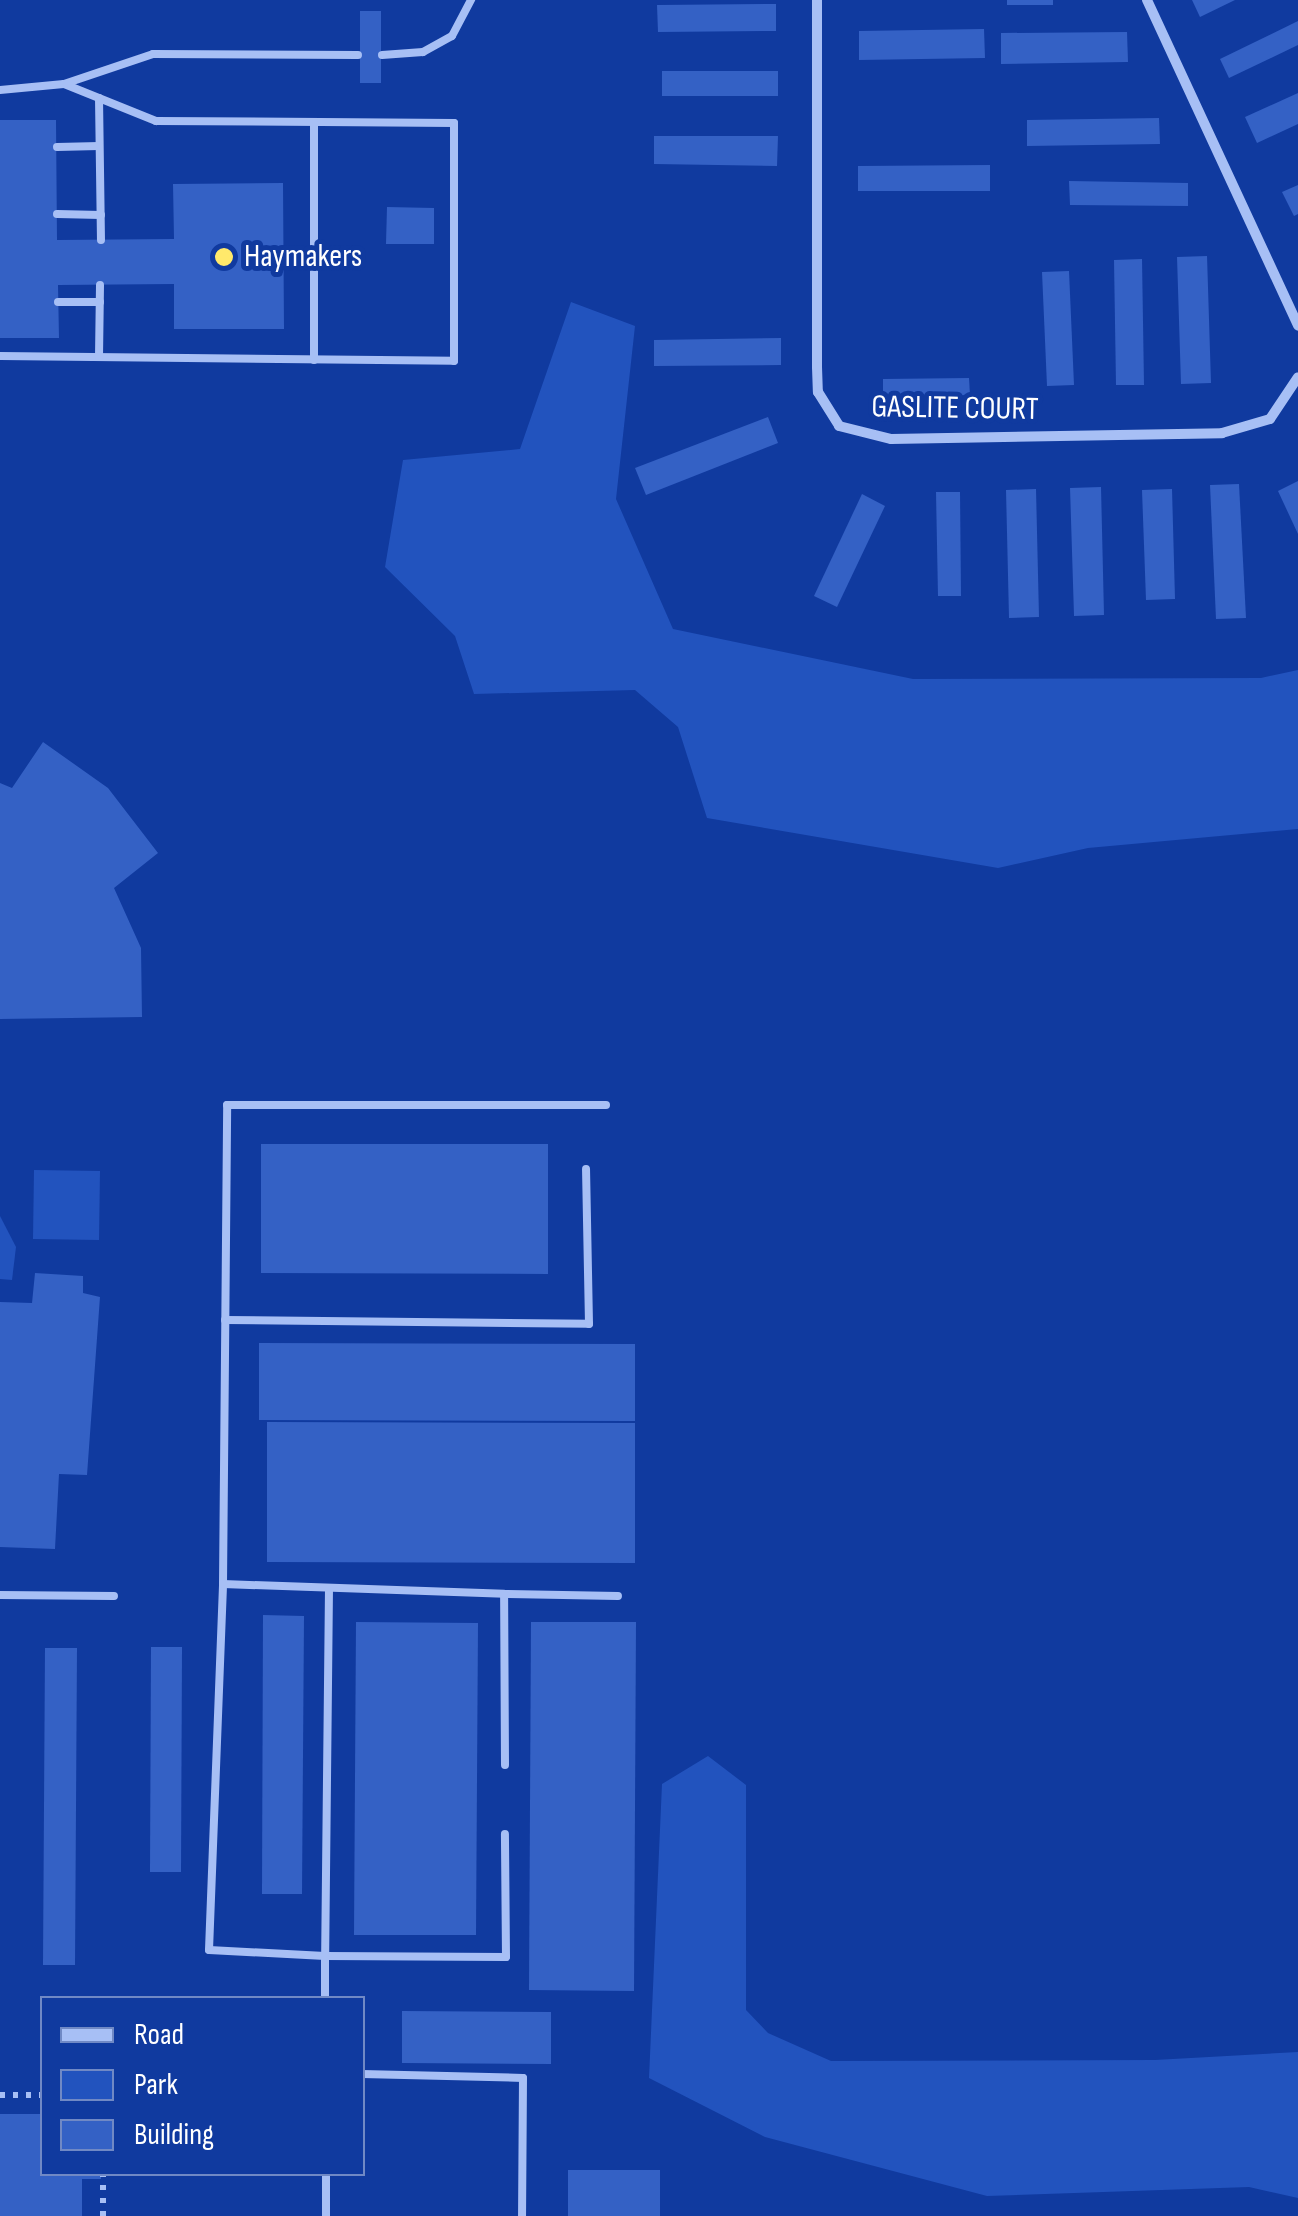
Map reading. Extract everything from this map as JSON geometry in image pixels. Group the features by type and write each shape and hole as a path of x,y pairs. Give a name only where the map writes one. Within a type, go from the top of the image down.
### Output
{"street":[{"name":"GASLITE COURT","path":"817,0 817,367 825,409 839,426 890,438 1222,433 1270,418 1298,377"},
{"path":"1147,0 1298,326"}],"lane":[{"path":"382,55 423,52 452,36 471,0"},
{"path":"0,90 64,84 153,54 358,55"},
{"path":"0,356 454,362 454,123 156,121 64,84"},
{"path":"99,98 101,240"},
{"path":"314,122 314,360"},
{"path":"57,147 99,146"},
{"path":"57,214 100,214"},
{"path":"100,285 100,357"},
{"path":"58,302 100,302"},
{"path":"506,1834 506,1957 325,1956 209,1950 223,1584 227,1105 606,1105"},
{"path":"225,1320 588,1324 586,1169"},
{"path":"223,1584 618,1596"},
{"path":"325,1996 329,1588"},
{"path":"504,1594 504,1766"},
{"path":"0,1595 114,1596"},
{"path":"365,2074 523,2078 522,2216"},
{"path":"326,2176 326,2216"}],"path":[{"path":"0,2095 40,2095"},
{"path":"102,2216 103,2176"}],"green space":[{"path":"571,302 635,326 616,499 673,629 913,679 1261,678 1298,670 1298,829 1088,848 998,868 707,818 678,727 635,690 474,694 455,636 385,567 403,460 520,449"},
{"path":"34,1170 100,1171 99,1240 33,1239"},
{"path":"0,1216 16,1247 12,1280 0,1279"},
{"path":"708,1756 746,1785 746,2010 768,2033 831,2061 1155,2060 1298,2052 1298,2198 1249,2187 987,2196 765,2137 649,2078 662,1784"}],"building":[{"path":"1007,0 1053,0 1053,5 1007,5"},
{"path":"1192,0 1235,0 1200,17"},
{"path":"776,4 776,31 658,32 657,5"},
{"path":"360,11 381,11 381,83 360,83"},
{"path":"1298,21 1298,45 1229,78 1220,59"},
{"path":"984,29 985,58 859,60 859,31"},
{"path":"1127,32 1128,62 1001,64 1001,33"},
{"path":"662,71 778,71 778,96 662,96"},
{"path":"1298,93 1298,124 1257,143 1245,117"},
{"path":"1159,118 1160,144 1027,146 1027,120"},
{"path":"0,120 56,120 57,240 174,239 173,184 283,183 284,329 174,329 174,284 58,285 59,338 0,338"},
{"path":"654,136 778,136 777,166 654,164"},
{"path":"990,165 990,191 858,191 858,166"},
{"path":"1069,181 1188,183 1188,206 1070,205"},
{"path":"1298,185 1298,214 1294,216 1282,192"},
{"path":"387,207 434,208 434,244 386,244"},
{"path":"1207,256 1211,383 1181,384 1177,257"},
{"path":"1142,259 1144,385 1116,385 1114,260"},
{"path":"1069,271 1074,385 1047,386 1042,272"},
{"path":"781,338 781,365 654,366 654,340"},
{"path":"969,378 970,395 883,397 883,379"},
{"path":"768,417 778,443 646,495 635,468"},
{"path":"1298,481 1298,534 1278,491"},
{"path":"1239,484 1246,618 1216,619 1210,485"},
{"path":"1101,487 1104,615 1074,616 1070,488"},
{"path":"1036,489 1039,617 1009,618 1006,490"},
{"path":"1172,489 1175,599 1146,600 1142,490"},
{"path":"936,492 960,492 961,596 938,596"},
{"path":"862,494 885,506 837,607 814,596"},
{"path":"43,742 108,788 158,853 114,888 141,948 142,1017 0,1019 0,783 12,788"},
{"path":"261,1144 548,1144 548,1274 261,1273"},
{"path":"35,1273 83,1276 83,1293 100,1297 87,1475 59,1474 55,1549 0,1547 0,1302 32,1303"},
{"path":"259,1343 635,1344 635,1421 259,1420"},
{"path":"267,1422 635,1423 635,1563 267,1562"},
{"path":"263,1615 304,1616 302,1894 262,1894"},
{"path":"356,1622 478,1623 476,1935 354,1935"},
{"path":"531,1622 636,1622 634,1991 529,1990"},
{"path":"151,1647 182,1647 181,1872 150,1872"},
{"path":"45,1648 77,1648 75,1965 43,1965"},
{"path":"402,2011 551,2012 551,2064 402,2063"},
{"path":"0,2114 40,2114 40,2176 101,2179 82,2179 82,2216 0,2216"},
{"path":"568,2170 660,2170 660,2216 568,2216"}],"place":[{"name":"Haymakers","path":"224,257"}]}
